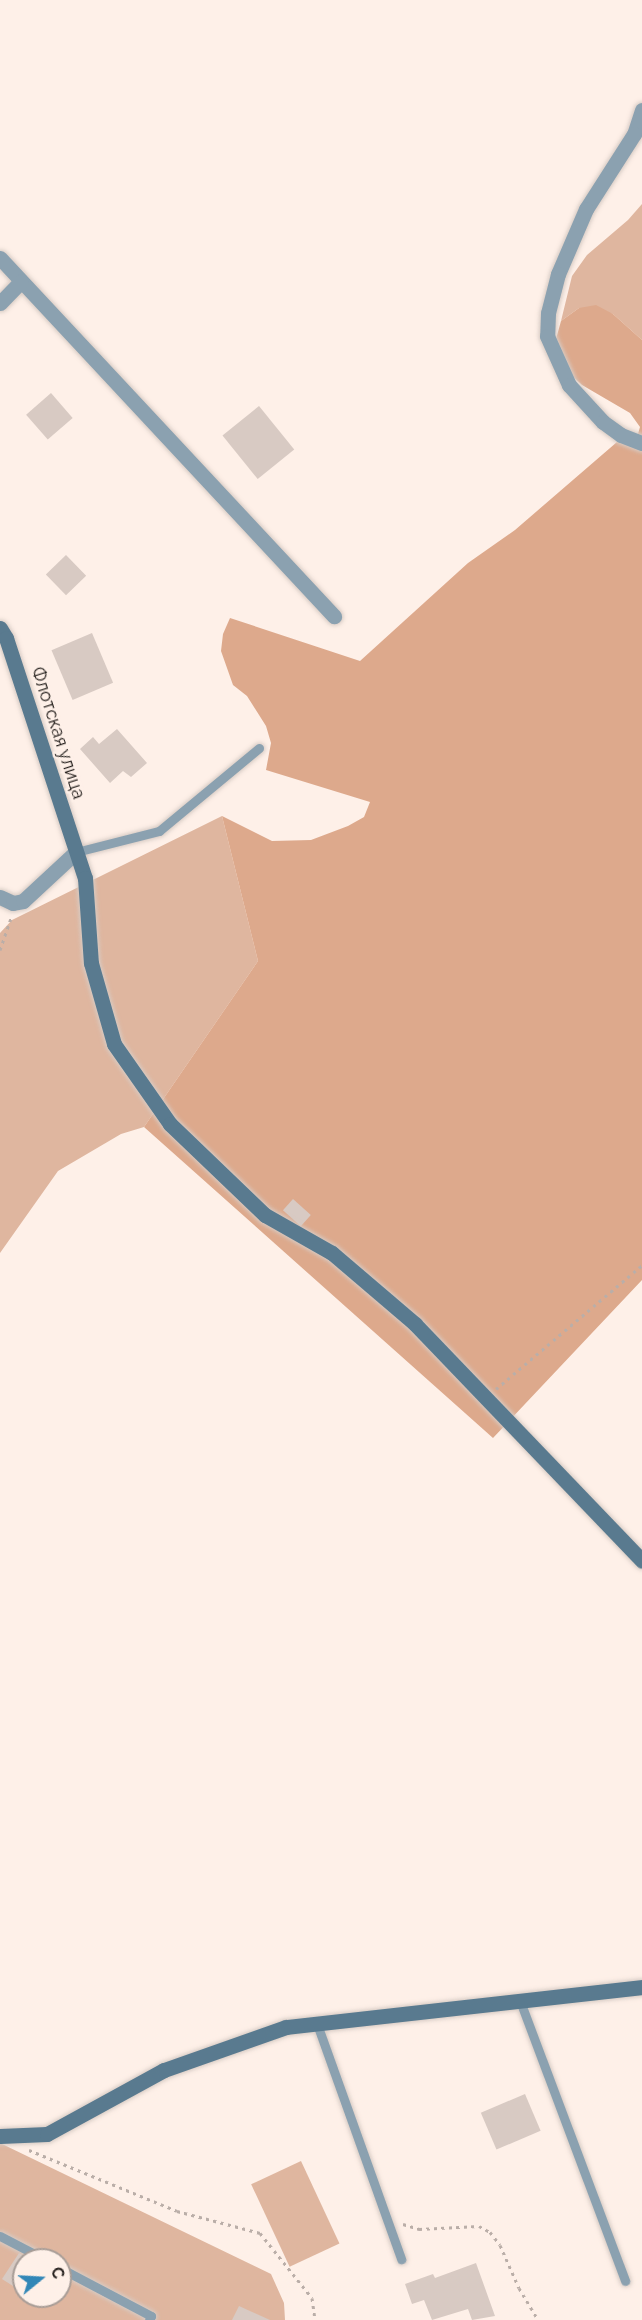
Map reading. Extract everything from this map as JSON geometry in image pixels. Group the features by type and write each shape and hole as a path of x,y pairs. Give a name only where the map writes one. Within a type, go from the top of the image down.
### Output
{"street":[{"path":"642,110 634,134 586,209 558,274 548,313 547,336 569,385 603,422 621,435 642,443"},
{"path":"0,258 334,616"},
{"path":"0,303 21,281"},
{"name":"Флотская улица","path":"0,628 6,638 85,879 91,963 114,1044 170,1124 265,1215 332,1253 416,1324 642,1561"},
{"path":"0,897 13,903 23,901 76,852"},
{"path":"0,2136 47,2134 164,2070 286,2027 642,1987"}],"lane":[{"path":"76,852 159,831 259,748"},
{"path":"519,2001 626,2281"},
{"path":"317,2024 401,2259"},
{"path":"0,2236 23,2248"},
{"path":"72,2274 151,2316 149,2320"}],"path":[{"path":"0,950 11,915 23,901"},
{"path":"485,1398 642,1265"},
{"path":"24,2148 177,2211 260,2233 312,2298 315,2320"},
{"path":"387,2219 419,2229 463,2225 479,2226 490,2232 500,2245 519,2289 538,2320"}],"shaded area":[{"path":"642,204 642,340 613,314 579,308 561,321 572,276 587,255 628,220"},
{"path":"596,305 613,314 642,340 642,1280 493,1438 144,1127 258,961 222,816 272,841 311,840 348,826 364,817 370,802 266,770 271,743 266,726 247,696 233,685 221,651 223,634 230,618 360,661 468,563 515,530 617,442 635,444 640,427 630,413 582,385 569,373 556,339 561,321 579,308"},
{"path":"222,816 258,961 144,1127 121,1134 58,1171 0,1253 0,933 12,920"},
{"path":"0,2143 271,2274 284,2303 285,2320 0,2320"},
{"path":"301,2161 339,2243 290,2267 251,2184"}],"building":[{"path":"51,393 73,418 48,440 26,415"},
{"path":"259,406 294,450 258,479 222,436"},
{"path":"66,555 86,576 66,595 46,574"},
{"path":"92,633 113,683 73,700 51,650"},
{"path":"117,729 147,763 131,777 123,771 110,783 80,749 93,737 99,744"},
{"path":"293,1199 311,1215 301,1226 283,1210"},
{"path":"525,2094 541,2131 496,2150 481,2113"},
{"path":"476,2263 495,2316 472,2320 468,2309 432,2320 424,2300 412,2304 405,2284 433,2274 435,2278"},
{"path":"12,2264 12,2285 2,2279"},
{"path":"239,2306 270,2320 232,2320"}]}
